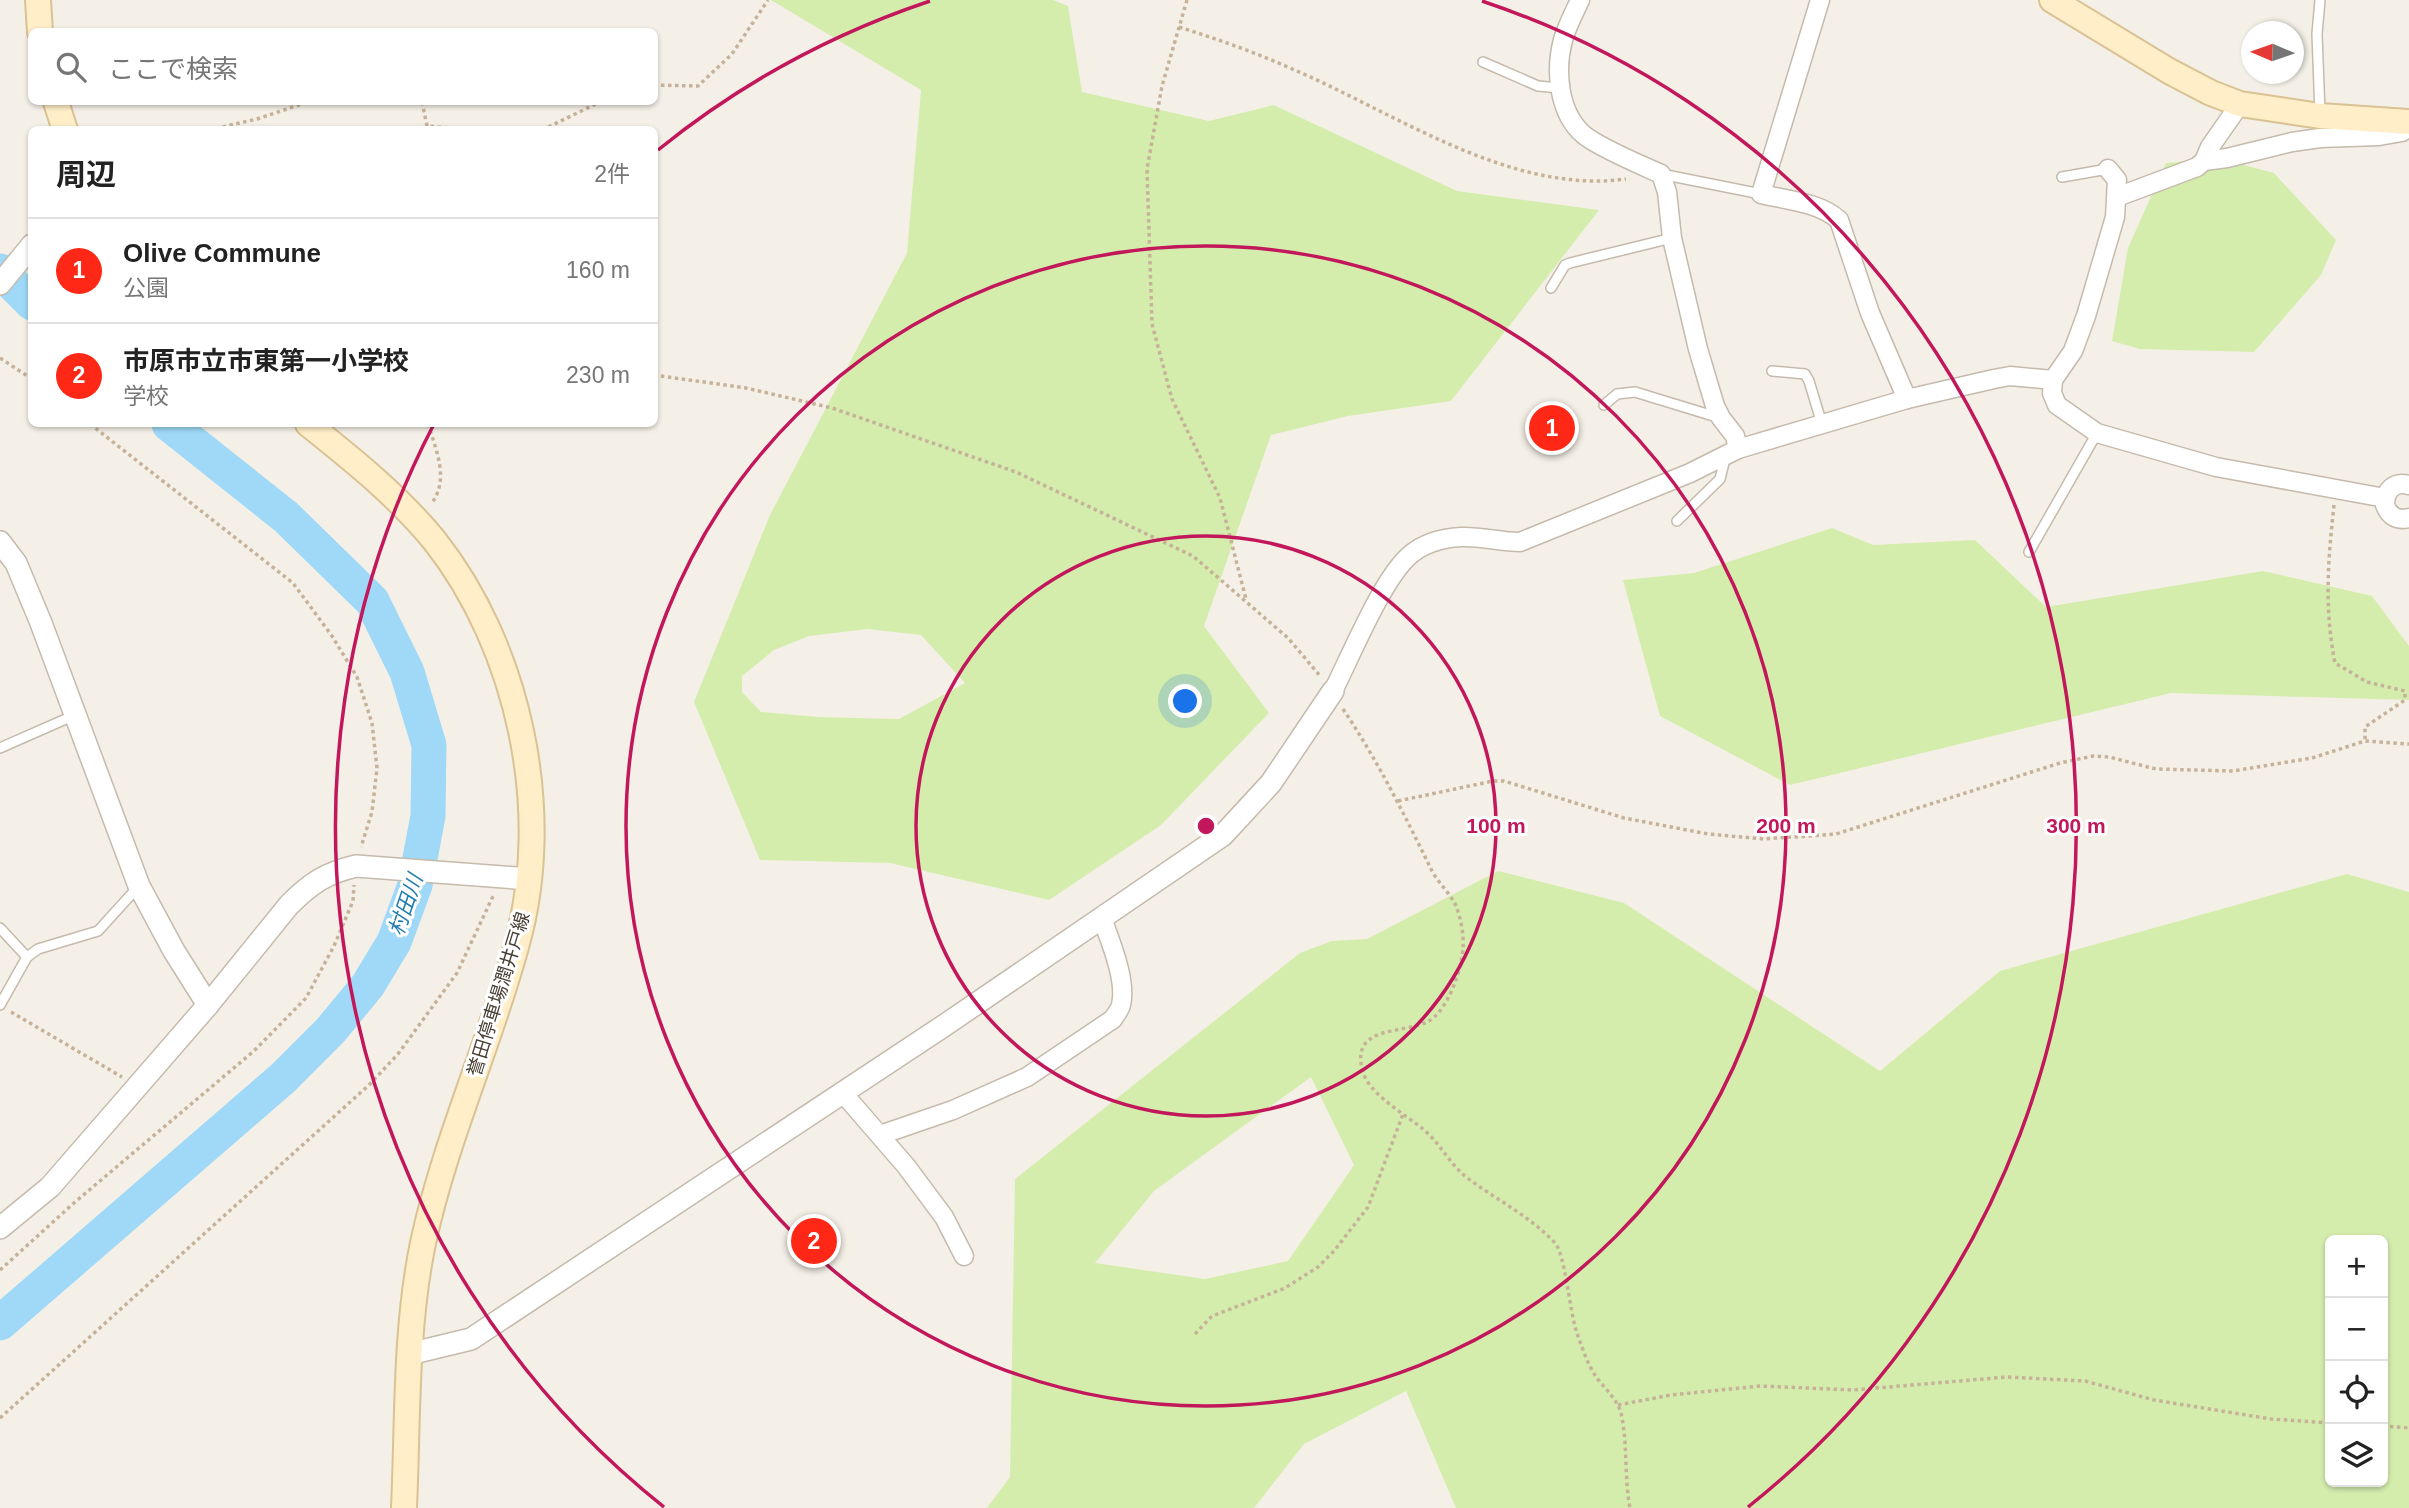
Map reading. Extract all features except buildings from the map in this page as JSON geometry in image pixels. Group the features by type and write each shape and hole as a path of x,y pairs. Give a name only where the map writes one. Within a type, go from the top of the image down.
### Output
{"main road":[{"path":"38,0 40,28"},
{"path":"2066,4 2169,71 2211,93 2240,104 2320,116 2409,122"},
{"path":"57,105 64,126"},
{"name":"誉田停車場潤井戸線","path":"312,427 374,477 418,522 462,579 486,623 504,668 530,781 533,818 530,879 518,941 446,1154 423,1243 413,1300 404,1508"}],"street":[{"path":"1580,0 1563,37 1560,56 1560,88 1568,112 1584,135 1661,174 1667,192 1672,238 1698,349 1721,418 1735,436 1732,452"},
{"path":"1820,0 1761,194 1820,208 1839,220 1870,313 1907,399"},
{"path":"2117,197 2197,167 2204,161 2210,147 2240,104"},
{"path":"2204,161 2292,142 2379,136 2402,132 2409,127"},
{"path":"2108,169 2117,180 2115,217 2073,351 2053,380 2052,393 2057,405 2097,433 2216,467 2385,498"},
{"path":"0,284 28,250"},
{"path":"409,1354 471,1339 1223,835 1270,783 1333,691 1398,569 1410,555 1423,546 1435,541 1462,537 1520,542 1690,473 1732,452 1822,424 1907,399 2010,376 2053,380"},
{"path":"2409,485 2393,486 2385,498 2385,505 2392,516 2399,519 2409,518"},
{"path":"0,542 16,564 41,623 139,886 174,951 208,1005"},
{"path":"0,1228 50,1187 139,1087 306,888 330,872 356,866 491,883 530,879"},
{"path":"880,1135 953,1110 1027,1077 1113,1019 1121,1007 1122,993 1116,957 1102,918"},
{"path":"842,1092 880,1135 944,1217 964,1256"}],"lane":[{"path":"2320,0 2317,34 2320,116"},
{"path":"1483,62 1538,86 1560,88"},
{"path":"2062,177 2108,169"},
{"path":"1661,174 1761,194"},
{"path":"1551,288 1565,265 1672,238"},
{"path":"1772,371 1799,371 1805,374 1810,381 1822,424"},
{"path":"1604,405 1617,394 1634,392 1721,418"},
{"path":"2029,552 2097,433"},
{"path":"1677,521 1720,480 1732,452"},
{"path":"0,748 75,715"},
{"path":"0,1005 27,957 38,949 98,931 139,886"},
{"path":"0,928 27,957"}],"path":[{"path":"658,85 698,86 732,54 768,0"},
{"path":"1186,0 1162,86 1147,169 1152,324 1172,399 1220,498 1247,602"},
{"path":"1180,27 1290,68 1467,151 1519,171 1588,182 1661,174"},
{"path":"226,126 299,105"},
{"path":"423,105 428,126"},
{"path":"550,126 594,105"},
{"path":"0,358 28,376"},
{"path":"658,376 746,388 832,408 1016,472 1193,556 1288,638 1333,691 1398,801 1434,876 1456,905 1462,927 1463,950 1446,1002 1427,1022 1386,1031 1373,1037 1362,1051 1362,1068 1366,1080 1425,1130 1465,1176 1528,1220 1558,1245 1576,1329 1596,1376 1618,1405 1622,1421 1626,1491 1630,1508"},
{"path":"0,1270 75,1202 254,1051 306,998 334,946 353,901 356,866 372,812 377,768 372,723 357,677 332,636 293,583 93,427"},
{"path":"418,522 438,495 442,471 429,427"},
{"path":"2336,489 2328,563 2328,627 2335,663 2367,682 2406,691 2405,700 2365,727 2365,741"},
{"path":"1398,801 1493,780 1504,781 1624,818 1708,834 1765,839 1836,834 2060,763 2093,757 2109,757 2156,769 2233,771 2312,758 2365,741 2409,744"},
{"path":"0,1418 369,1085 398,1055 457,973 491,883"},
{"path":"0,1005 139,1087"},
{"path":"1195,1334 1212,1316 1284,1288 1318,1267 1334,1251 1368,1206 1403,1114"},
{"path":"1618,1405 1671,1395 1760,1386 1853,1390 2007,1377 2085,1381 2154,1400 2271,1419 2325,1423"},
{"path":"2388,1426 2409,1428"}],"green space":[{"path":"771,0 1053,0 1068,6 1082,92 1209,121 1274,105 1457,191 1599,210 1451,401 1348,416 1271,435 1204,626 1269,713 1161,825 1049,900 890,863 760,860 694,702 770,515 907,253 921,90","holes":["867,629 921,635 965,683 899,719 818,717 761,712 742,692 742,676 774,650 809,636"]},
{"path":"2217,158 2274,173 2336,240 2321,275 2254,352 2140,349 2112,341 2128,248 2166,163"},
{"path":"1832,528 1873,545 1975,540 2046,607 2263,571 2372,596 2409,646 2409,700 2171,693 1790,785 1660,716 1623,580 1694,573"},
{"path":"1498,871 1624,903 1880,1071 2000,971 2347,874 2409,892 2409,1508 1456,1508 1406,1391 1304,1444 1254,1508 987,1508 1010,1477 1015,1179 1300,953 1332,941 1367,939","holes":["1311,1077 1354,1165 1288,1261 1205,1279 1095,1263 1154,1191"]}],"waterway":[{"name":"村田川","path":"0,271 28,299"},
{"name":"村田川","path":"0,1323 283,1078 331,1030 368,985 394,942 415,885 428,816 429,745 407,672 372,601 286,517 173,427"}],"place":[{"name":"Olive Commune","path":"1552,428"},
{"name":"市原市立市東第一小学校","path":"814,1241"}]}
